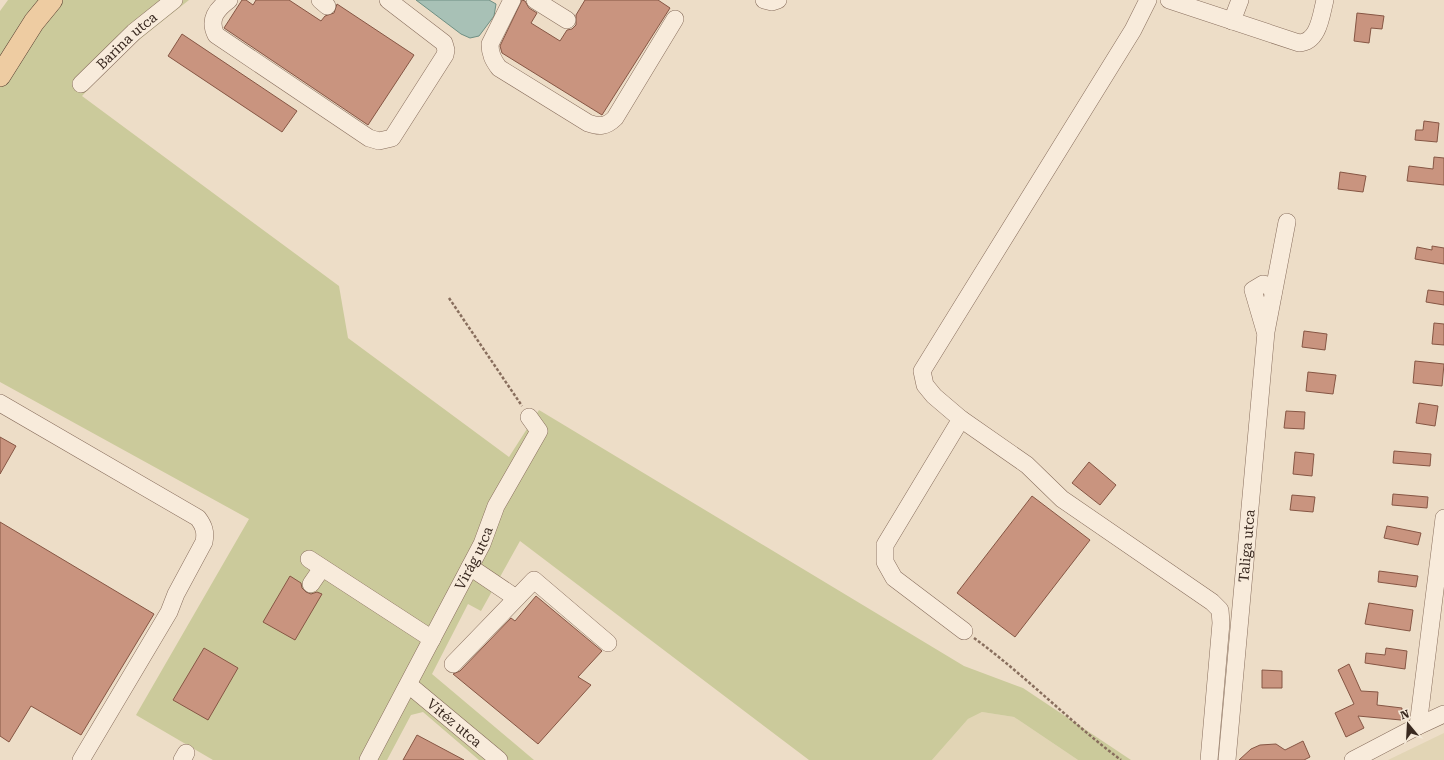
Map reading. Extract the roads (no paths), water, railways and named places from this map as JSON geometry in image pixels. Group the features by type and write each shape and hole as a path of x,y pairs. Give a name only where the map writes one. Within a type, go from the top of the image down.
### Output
{"main road":[{"path":"0,76 30,28 52,0"}],"street":[{"name":"Barina utca","path":"80,84 134,32 174,0"},
{"path":"229,0 215,13 213,28 216,35 369,138 378,141 392,138 445,55 446,50 444,43 388,0"},
{"path":"512,0 490,44 494,61 499,68 588,123 596,126 603,126 615,118 675,19"},
{"path":"535,0 566,20"},
{"path":"764,0 772,2 778,0"},
{"path":"1148,0 1133,30 922,371 925,385 934,396 962,419 1027,465 1062,499 1212,602 1220,610 1221,623 1208,760"},
{"path":"1169,0 1299,42 1305,42 1314,35 1326,0"},
{"path":"1232,21 1240,0"},
{"name":"Taliga utca","path":"1227,760 1266,332 1287,222"},
{"path":"0,403 198,518 204,525 206,533 204,542 176,594 169,612 81,760"},
{"name":"Virág utca","path":"368,760 409,685 482,544 496,506 539,431 529,417"},
{"path":"962,419 885,546 885,562 894,578 964,631"},
{"path":"1418,726 1444,518"},
{"path":"311,584 315,564 432,639"},
{"path":"470,566 516,598"},
{"path":"453,664 534,580 608,643"},
{"name":"Vitéz utca","path":"409,685 499,760"},
{"path":"1353,760 1444,714"}]}
